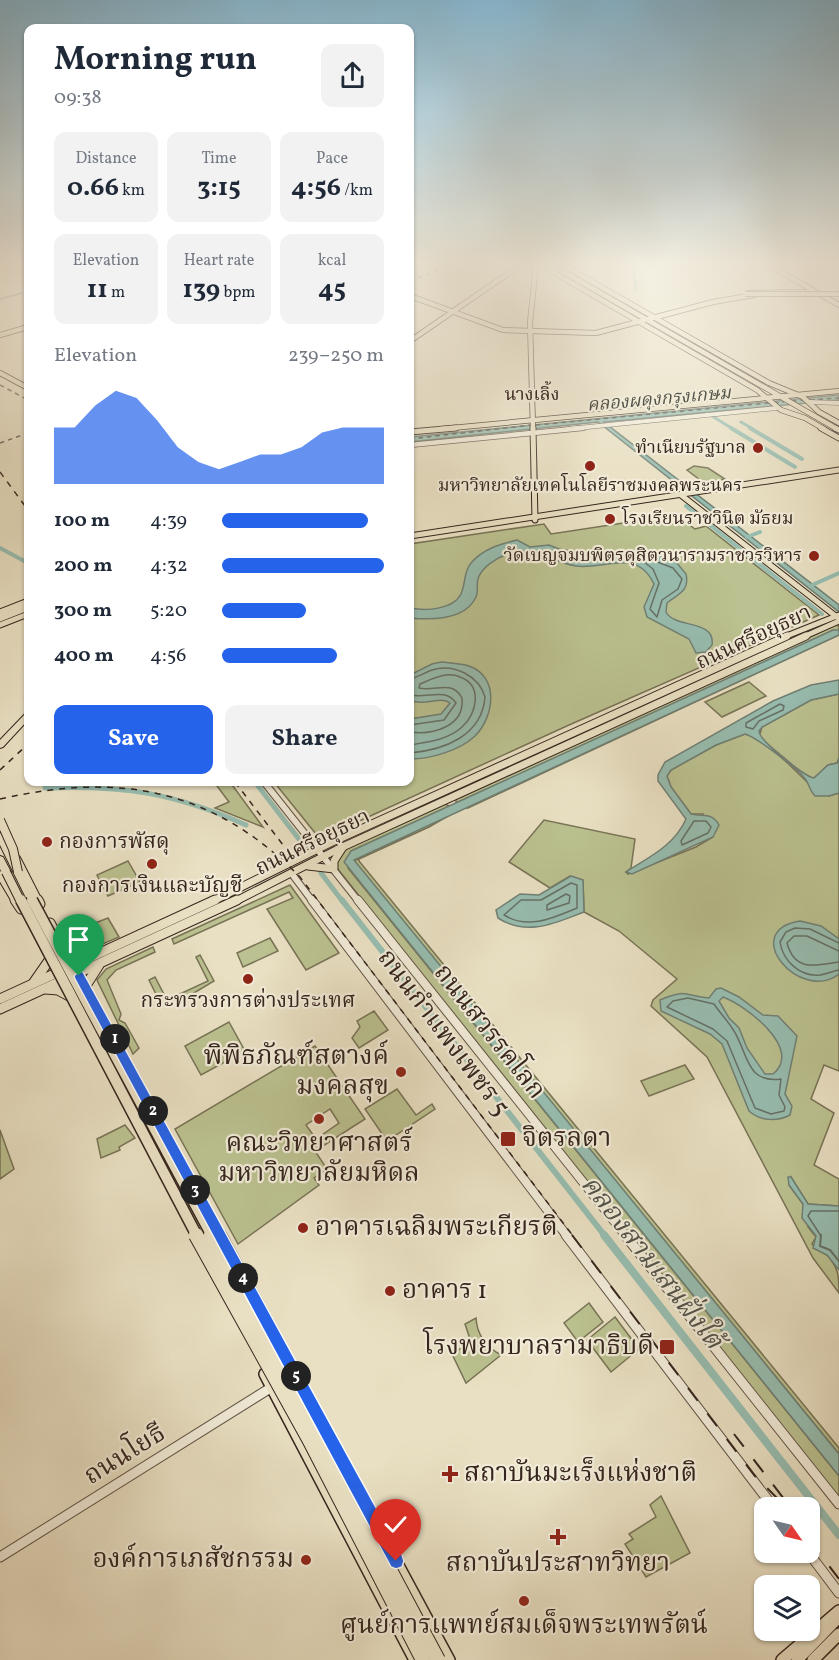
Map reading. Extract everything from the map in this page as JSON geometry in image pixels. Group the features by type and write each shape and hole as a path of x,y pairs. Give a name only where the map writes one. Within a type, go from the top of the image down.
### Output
{"highway":[{"path":"0,619 24,610"},
{"path":"0,746 24,721"},
{"path":"0,746 24,726"},
{"path":"0,820 14,849 18,873"},
{"path":"0,836 437,1660"},
{"path":"0,860 209,1259 309,1439 423,1660"}],"main road":[{"path":"530,341 535,519"},
{"path":"672,341 777,408 838,434"},
{"path":"685,341 796,405 838,434"},
{"path":"697,341 778,387 810,399"},
{"path":"693,346 701,344"},
{"path":"699,357 707,354"},
{"path":"0,373 24,386"},
{"path":"778,387 810,399 839,423"},
{"path":"763,399 773,393 787,390 810,399"},
{"path":"414,432 763,399 810,399 839,391"},
{"path":"773,393 810,399"},
{"path":"796,405 805,418"},
{"path":"414,535 672,499 683,494 839,470"},
{"path":"683,494 838,618"},
{"path":"534,507 542,512 560,513 594,510"},
{"path":"414,540 560,513"},
{"name":"ถนนศรีอยุธยา","path":"103,956 287,866 838,618"},
{"name":"ถนนศรีอยุธยา","path":"0,999 33,984 59,976 292,874 306,866 321,852 344,846 444,795"},
{"path":"0,831 449,1660"},
{"path":"306,866 334,869 334,861 344,846"},
{"path":"0,874 59,976 415,1660"},
{"path":"26,919 37,900"},
{"path":"64,948 103,956 86,987"},
{"path":"33,984 50,959"},
{"name":"ถนนศรีอยุธยา","path":"0,1009 44,989 59,976"},
{"path":"44,989 58,990 69,996"},
{"path":"176,1203 195,1191"},
{"path":"373,1580 396,1561"},
{"path":"782,1660 839,1611"},
{"path":"797,1660 839,1617"},
{"path":"427,1620 437,1660"},
{"path":"813,1660 839,1634"}],"street":[{"path":"810,399 839,403"},
{"path":"414,445 777,408"},
{"path":"767,409 790,414"},
{"name":"ถนนสวรรคโลก","path":"267,786 839,1504"},
{"name":"ถนนกำแพงเพชร 5","path":"292,874 766,1497"},
{"name":"ถนนโยธี","path":"0,1557 272,1386"},
{"path":"816,1563 839,1593"}],"green space":[{"path":"694,466 708,468 725,479 704,483 687,470"},
{"path":"676,515 695,529 706,526 819,615 569,725 320,839 277,786 414,786 414,543 544,524 551,534"},
{"path":"835,625 839,626 839,630 456,803 456,799"},
{"path":"836,635 839,635 468,808 462,808"},
{"path":"749,682 766,696 722,717 705,702"},
{"path":"839,694 839,758 837,763 828,765 814,778 807,777 759,737 762,727 811,700"},
{"path":"745,734 770,748 813,787 829,796 839,793 839,1071 824,1065 811,1099 834,1113 814,1165 839,1179 839,1206 808,1204 791,1177 789,1185 803,1204 808,1227 816,1237 812,1244 828,1256 836,1269 839,1293 813,1258 707,1057 651,1006 653,1000 677,979 619,931 584,912 583,880 570,876 550,888 509,862 544,820 635,839 631,868 626,872 628,874 696,847 713,837 703,814 691,814 671,787 667,776 671,770 716,745"},
{"path":"217,786 233,786 263,827 215,808 229,802"},
{"path":"444,804 450,806 351,851 348,868 839,1476 839,1499 337,868 337,857 344,850"},
{"path":"455,812 359,861 839,1448 839,1454 354,861"},
{"path":"128,861 140,882 108,896 97,875"},
{"path":"290,885 339,953 306,970 267,909 293,898 289,892 174,944 172,939"},
{"path":"108,918 119,937 98,946 80,943 72,932"},
{"path":"270,938 278,951 243,967 237,953"},
{"path":"153,947 155,952 116,970 107,980 121,1014 119,1020 125,1023 139,1048 133,1054 97,980 106,969"},
{"path":"200,955 214,981 184,999 182,996 162,1006 149,980 155,977 167,1000 208,981 196,957"},
{"path":"374,1011 388,1030 359,1048 352,1038 360,1027 357,1021"},
{"path":"229,1022 245,1051 201,1075 185,1046"},
{"path":"315,1046 365,1119 315,1151 327,1169 314,1178 319,1185 238,1244 175,1129","holes":["330,1109 339,1123 316,1139 306,1125"]},
{"path":"685,1065 694,1079 649,1096 641,1081"},
{"path":"397,1089 416,1115 432,1104 435,1109 387,1141 365,1109"},
{"path":"125,1125 135,1138 119,1147 120,1150 101,1158 97,1139"},
{"path":"0,1130 14,1169 0,1179"},
{"path":"589,1303 603,1322 578,1342 564,1323"},
{"path":"615,1317 639,1349 611,1372 587,1340"},
{"path":"476,1318 483,1340 501,1355 466,1383 452,1354 471,1342 465,1324"},
{"path":"661,1496 690,1553 646,1577 625,1544 633,1539 629,1534 656,1517 650,1505"}],"water":[{"path":"839,395 839,400 604,422 839,605 839,612 598,422 414,442 414,437"},
{"path":"517,540 530,547 549,545 559,549 591,554 652,552 677,563 686,574 687,580 682,592 667,603 666,612 678,621 708,631 712,637 712,645 706,652 696,653 689,639 647,617 644,607 654,584 647,573 638,566 620,563 576,566 526,551 505,555 485,568 478,579 476,597 464,611 437,619 414,618 414,608 438,608 457,599 461,594 471,563 481,554 504,543"},
{"path":"833,630 839,630 839,635 354,860 839,1454 839,1476 344,862 351,851"},
{"path":"441,662 459,664 479,671 490,688 490,708 475,736 461,746 435,756 414,759 414,718 441,714 450,703 442,700 414,701 414,673"},
{"path":"839,680 839,694 811,700 762,727 759,731 766,742 783,758 814,778 828,765 837,763 839,758 839,793 815,796 802,775 768,747 745,734 716,745 671,770 667,776 671,787 691,814 710,817 716,821 719,825 713,837 632,874 626,872 668,844 686,819 658,781 658,775 665,762 773,701 811,685"},
{"path":"571,876 583,880 584,912 552,924 530,927 509,924 498,918 496,910 520,894 539,895"},
{"path":"800,921 821,926 839,939 839,974 824,981 808,980 793,973 782,963 775,950 774,938 782,927"},
{"path":"721,988 739,997 763,1015 778,1016 797,1036 785,1094 792,1106 790,1115 780,1119 769,1119 758,1117 749,1111 722,1044 710,1034 661,1011 660,1000 669,996 686,994 709,998 716,989","holes":["723,997 757,1018 777,1041 781,1053 781,1064 773,1074 765,1074 747,1048 739,1028 729,1018 719,1001"]},
{"path":"788,1177 791,1177 808,1204 839,1206 839,1270 827,1255 813,1248 816,1236 802,1218 803,1204 789,1185"}],"waterway":[{"name":"คลองผดุงกรุงเกษม","path":"707,413 733,429"},
{"path":"741,422 753,429"},
{"path":"731,428 795,467"},
{"path":"750,428 802,459"},
{"path":"686,506 822,614"},
{"path":"747,537 760,532"},
{"path":"0,548 24,561"},
{"path":"810,586 839,573"},
{"name":"คลองสามเสนฝั่งใต้","path":"258,786 305,847"},
{"path":"45,788 100,788 148,793 195,805 246,825"},
{"name":"คลองสามเสนฝั่งใต้","path":"321,873 343,902"},
{"name":"คลองสามเสนฝั่งใต้","path":"342,900 605,1236"},
{"name":"คลองสามเสนฝั่งใต้","path":"604,1235 839,1535"}],"ferry route":[{"path":"0,385 24,398"},
{"path":"810,400 839,398"},
{"path":"792,401 805,400"},
{"path":"774,403 784,402"},
{"path":"536,425 769,403"},
{"path":"414,439 531,425"},
{"path":"0,443 24,434"}],"railway":[{"path":"0,472 24,505"},
{"path":"0,770 24,748"},
{"path":"238,786 293,858"},
{"path":"0,799 43,791 85,787 124,788 162,794 198,806 233,823 267,847 300,877 573,1236"},
{"path":"572,1235 754,1475 776,1497"},
{"path":"734,1434 783,1497"},
{"path":"820,1554 839,1579"}],"place":[{"name":"ทำเนียบรัฐบาล","path":"758,448"},
{"name":"มหาวิทยาลัยเทคโนโลยีราชมงคลพระนคร","path":"590,466"},
{"name":"โรงเรียนราชวินิต มัธยม","path":"610,519"},
{"name":"วัดเบญจมบพิตรดุสิตวนารามราชวรวิหาร","path":"814,556"},
{"name":"กองการพัสดุ","path":"47,842"},
{"name":"กองการเงินและบัญชี","path":"152,864"},
{"name":"กระทรวงการต่างประเทศ","path":"248,979"},
{"name":"พิพิธภัณฑ์สตางค์ มงคลสุข","path":"401,1072"},
{"name":"คณะวิทยาศาสตร์ มหาวิทยาลัยมหิดล","path":"319,1119"},
{"name":"จิตรลดา","path":"508,1139"},
{"name":"อาคารเฉลิมพระเกียรติ","path":"303,1228"},
{"name":"อาคาร 1","path":"390,1291"},
{"name":"โรงพยาบาลรามาธิบดี","path":"667,1347"},
{"name":"สถาบันมะเร็งแห่งชาติ","path":"450,1474"},
{"name":"สถาบันประสาทวิทยา","path":"558,1537"},
{"name":"องค์การเภสัชกรรม","path":"306,1560"},
{"name":"ศูนย์การแพทย์สมเด็จพระเทพรัตน์","path":"524,1601"}],"district":[{"name":"นางเลิ้ง","path":"532,395"}],"route":[{"path":"79,976 396,1561"}]}
